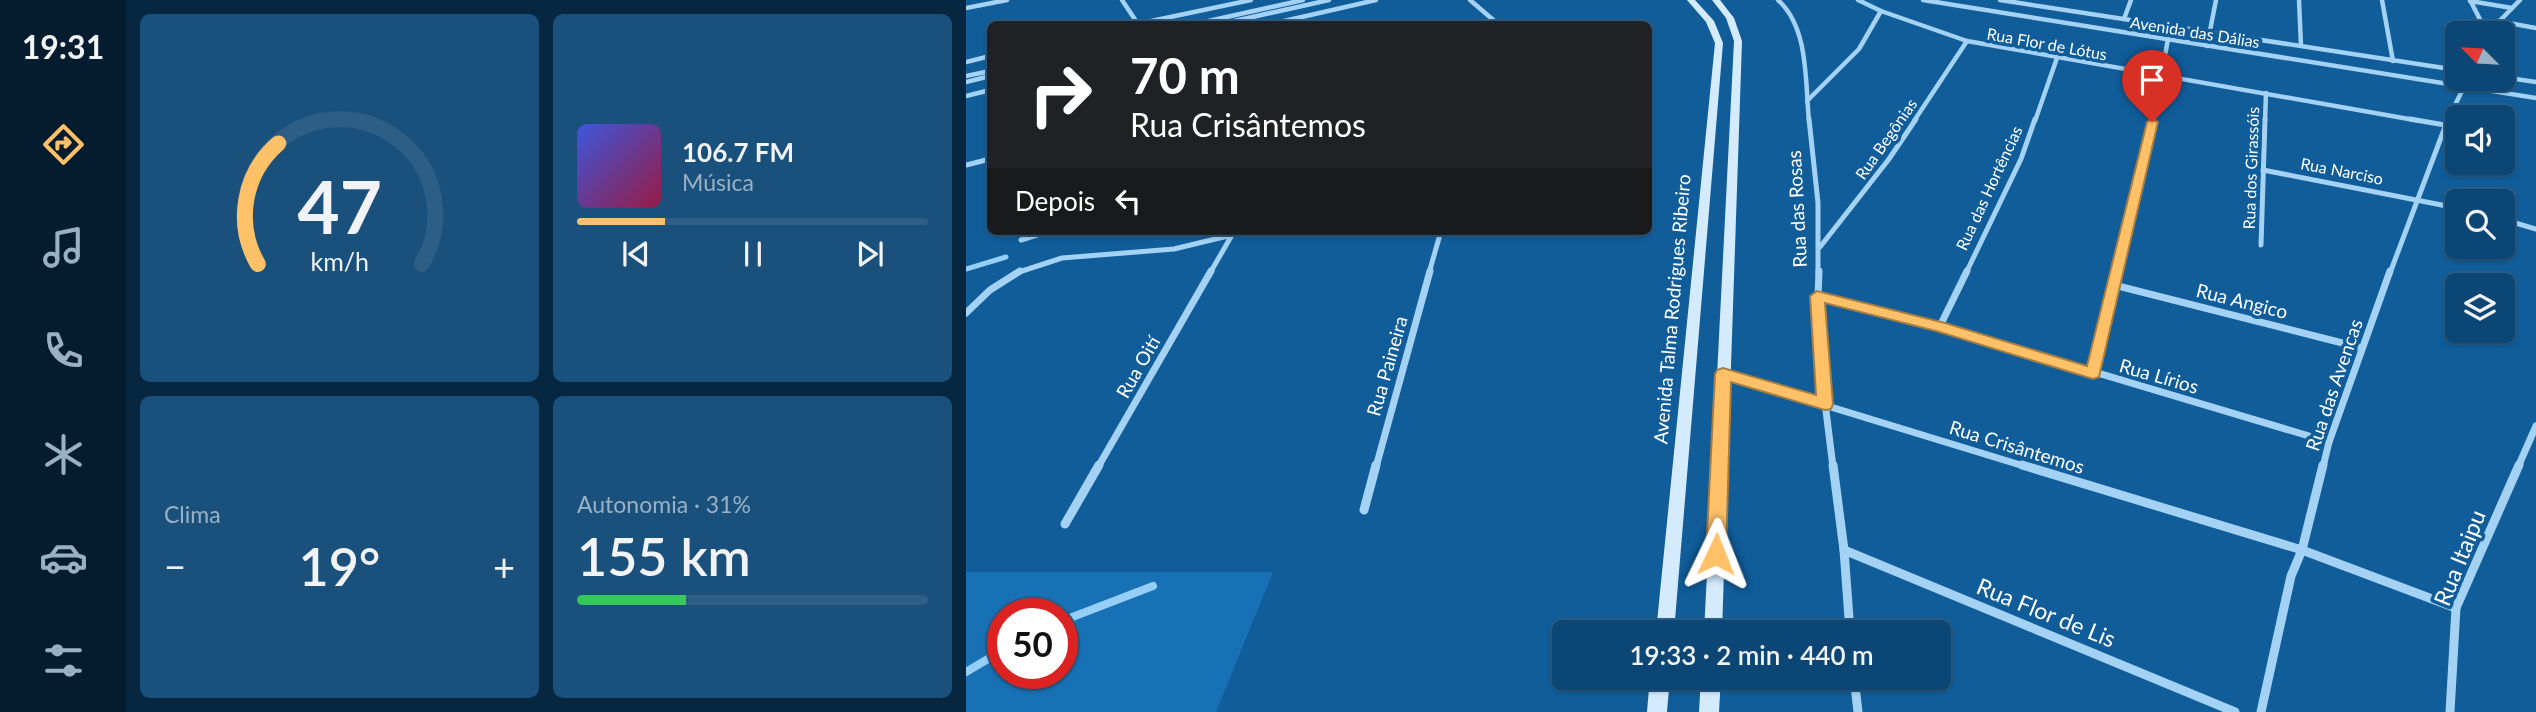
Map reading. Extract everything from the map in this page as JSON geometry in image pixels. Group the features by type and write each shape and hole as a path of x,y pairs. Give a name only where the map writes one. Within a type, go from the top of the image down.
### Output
{"main road":[{"name":"Avenida Talma Rodrigues Ribeiro","path":"1666,620 1719,43 1710,20 1691,0"},
{"path":"1713,620 1738,41 1730,18 1716,0"},
{"path":"1657,712 1659,690"},
{"path":"1709,712 1710,690"}],"street":[{"path":"966,8 1007,0"},
{"path":"1129,0 1123,1 1135,21"},
{"path":"1151,21 1251,0"},
{"path":"1208,21 1303,0"},
{"path":"1234,21 1329,0"},
{"path":"1284,21 1376,0"},
{"name":"Rua das Rosas","path":"1778,0 1790,11 1798,27 1807,101 1820,247 1817,296 1825,404 1844,550 1849,620"},
{"name":"Rua Flor de Lótus","path":"1858,0 1881,11 1967,41 2445,125"},
{"name":"Avenida das Dálias","path":"1923,0 2445,85"},
{"name":"Avenida das Dálias","path":"2000,0 2445,68"},
{"path":"2124,19 2131,0"},
{"path":"2207,46 2216,0"},
{"path":"2299,0 2301,46"},
{"path":"2382,0 2393,61"},
{"path":"2498,21 2520,0"},
{"path":"1475,1 1495,21"},
{"path":"2470,1 2512,8"},
{"path":"2470,1 2481,21"},
{"path":"1807,101 1860,49 1873,33 1881,11"},
{"path":"2515,24 2536,28"},
{"path":"2093,373 2163,76 2168,40"},
{"name":"Rua Begônias","path":"1820,247 1889,159 1967,41"},
{"path":"966,62 987,57"},
{"name":"Rua das Hortências","path":"1940,327 2021,159 2057,58"},
{"path":"966,79 987,75"},
{"path":"2515,79 2536,82"},
{"path":"966,96 987,91"},
{"name":"Avenida das Dálias","path":"2483,91 2536,99"},
{"name":"Rua dos Girassóis","path":"2261,245 2266,93"},
{"name":"Rua das Avencas","path":"2262,712 2291,576 2302,550 2329,442 2445,125"},
{"path":"966,165 987,160"},
{"name":"Rua Narciso","path":"2263,170 2445,205"},
{"path":"2515,223 2536,229"},
{"path":"1021,240 1037,235"},
{"path":"966,313 984,292 1007,275 1032,263 1056,257 1173,249 1232,235"},
{"name":"Rua Oití","path":"1065,524 1232,235"},
{"name":"Rua Paineira","path":"1364,510 1440,235"},
{"name":"Rua Angico","path":"2114,285 2362,348"},
{"name":"Rua Lírios","path":"1817,296 1940,327 2329,442"},
{"name":"Rua Crisântemos","path":"1723,374 2302,550 2456,608"},
{"name":"Rua Itaipu","path":"2450,712 2456,608 2532,446 2536,426"},
{"name":"Rua Flor de Lis","path":"1844,550 2235,712"},
{"path":"1855,690 1858,712"}],"shaded area":[{"path":"966,572 1273,572 1216,712 966,712"}],"waterway":[{"path":"966,269 1006,257"},
{"path":"1078,615 1153,586"},
{"path":"966,672 987,660"}],"route":[{"path":"1716,554 1723,374 1825,404 1817,296 1940,327 2093,373 2152,122"}]}
